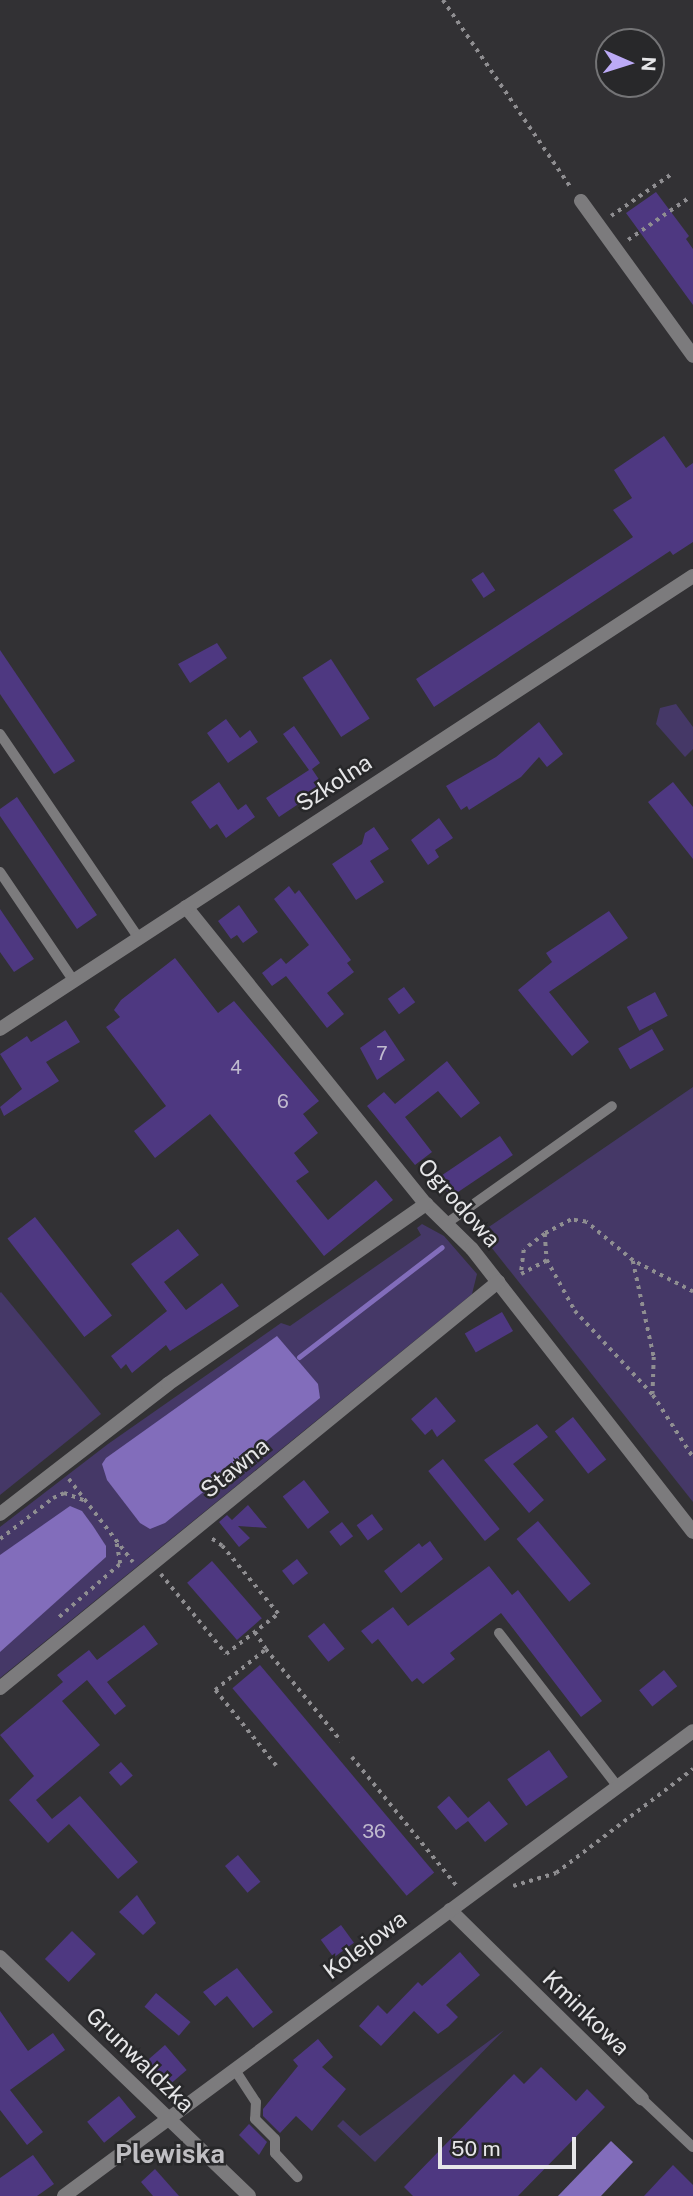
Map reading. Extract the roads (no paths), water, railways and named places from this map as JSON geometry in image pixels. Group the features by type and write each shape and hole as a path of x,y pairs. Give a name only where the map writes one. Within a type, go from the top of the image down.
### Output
{"street":[{"path":"581,201 693,356"},
{"name":"Szkolna","path":"0,1029 693,576"},
{"name":"Ogrodowa","path":"186,907 426,1204 447,1223 498,1282 693,1532"},
{"path":"0,1514 168,1384 426,1204"},
{"name":"Stawna","path":"0,1688 498,1282"},
{"name":"Kolejowa","path":"64,2196 693,1731"},
{"name":"Kminkowa","path":"450,1910 642,2099"},
{"name":"Grunwaldzka","path":"0,1956 249,2196"}],"lane":[{"path":"0,734 138,937"},
{"path":"0,872 73,981"},
{"path":"447,1223 612,1107"},
{"path":"499,1633 618,1787"},
{"path":"235,2070 256,2102 255,2119 275,2139 275,2153 297,2177"},
{"name":"Kminkowa","path":"642,2099 693,2147"}],"waterway":[{"path":"299,1357 442,1247"}],"district":[{"name":"Plewiska","path":"170,2154"}]}
